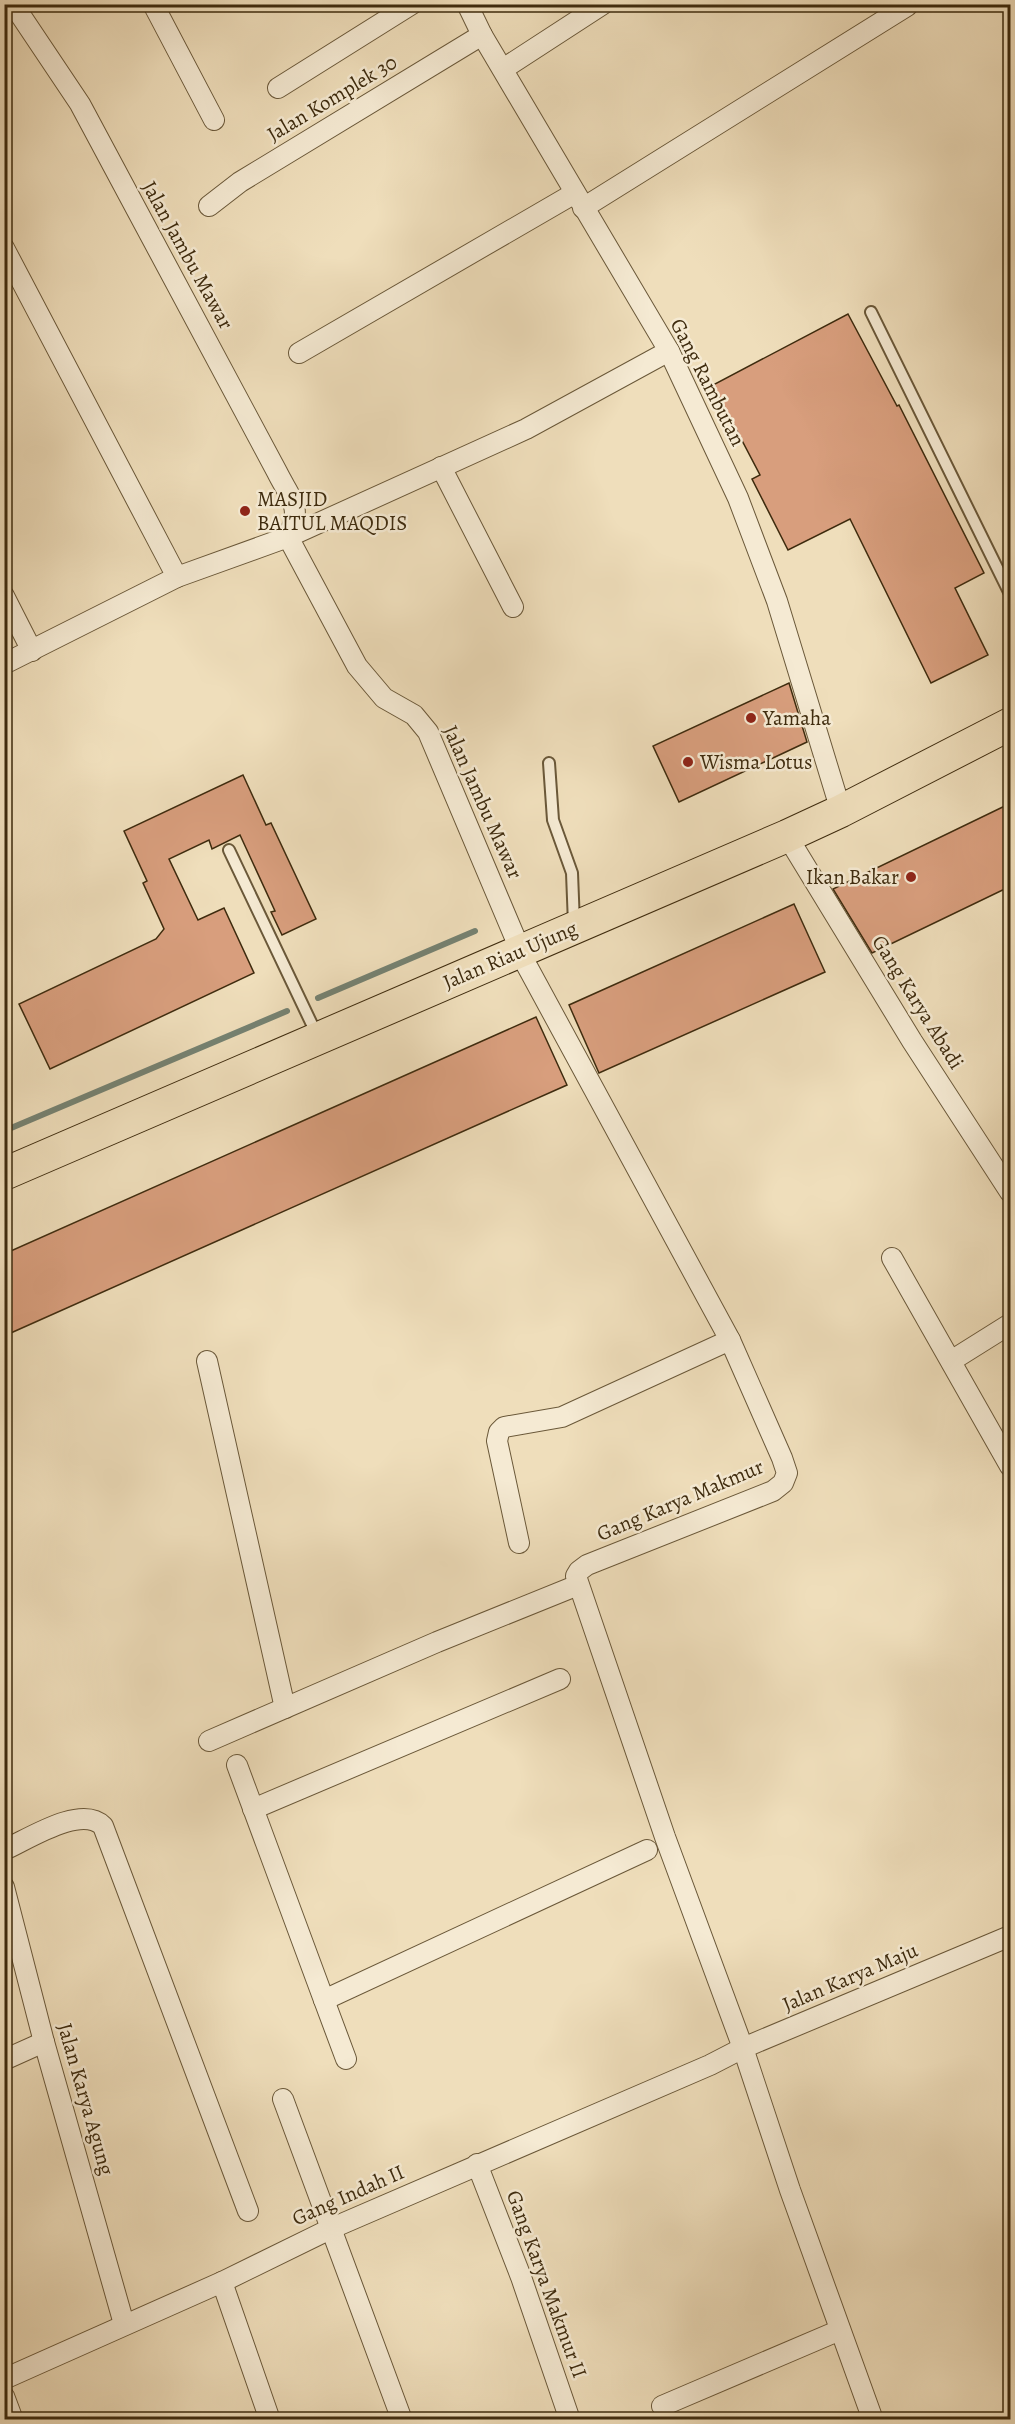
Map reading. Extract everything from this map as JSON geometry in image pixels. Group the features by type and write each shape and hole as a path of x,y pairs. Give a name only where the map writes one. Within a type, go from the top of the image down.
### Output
{"main road":[{"name":"Jalan Riau Ujung","path":"4,1174 787,836 1011,724"}],"street":[{"path":"153,4 214,120"},
{"path":"278,88 412,4"},
{"name":"Gang Rambutan","path":"467,4 579,200 669,351 738,498 777,601 841,811"},
{"path":"503,69 603,4"},
{"path":"298,353 579,200 907,6"},
{"name":"Jalan Jambu Mawar","path":"10,7 80,104 277,472 296,510 295,523 288,537 357,666 384,698 414,716 428,732 521,950"},
{"name":"Jalan Komplek 30","path":"209,206 240,182 483,35"},
{"path":"4,248 177,578"},
{"path":"4,664 177,578 288,537 526,429 669,351"},
{"path":"441,467 513,607"},
{"path":"4,596 32,651"},
{"name":"Gang Karya Abadi","path":"787,836 912,1041 1011,1192"},
{"name":"Gang Karya Makmur","path":"521,950 527,966 730,1340 787,1473 783,1483 773,1491 587,1565 576,1576 578,1585"},
{"path":"892,1258 1011,1466"},
{"path":"951,1361 1011,1324"},
{"path":"519,1543 497,1441 499,1432 504,1427 562,1417 730,1340"},
{"path":"207,1361 285,1708"},
{"path":"209,1741 437,1642 578,1585 665,1837 743,2048 790,2190 873,2420"},
{"path":"254,1809 560,1679"},
{"path":"237,1765 346,2059"},
{"path":"4,1850 72,1819 99,1821 103,1826 248,2211"},
{"path":"324,2000 647,1850"},
{"name":"Jalan Karya Agung","path":"4,1887 44,2042 124,2324"},
{"name":"Jalan Karya Maju","path":"710,2065 743,2048 1011,1936"},
{"path":"4,2060 44,2042"},
{"name":"Gang Indah II","path":"7,2377 222,2282 330,2229 710,2065"},
{"path":"284,2099 402,2420"},
{"name":"Gang Karya Makmur II","path":"477,2164 520,2277 570,2420"},
{"path":"222,2282 270,2420"},
{"path":"662,2406 840,2330"},
{"path":"4,2396 13,2420"}],"lane":[{"path":"871,312 1011,594"},
{"path":"549,763 553,820 572,873 574,927"},
{"path":"229,850 318,1038"},
{"path":"647,1850 665,1837"}],"building":[{"path":"848,314 897,406 899,405 984,573 955,588 988,655 931,683 850,519 788,550 752,479 760,475 713,385"},
{"path":"789,683 807,742 679,802 653,746"},
{"path":"243,775 266,825 271,823 316,919 282,935 271,912 275,911 240,835 212,849 209,840 169,859 198,920 224,908 254,973 50,1069 19,1004 156,939 164,929 143,883 147,881 124,831"},
{"path":"1011,803 1011,886 872,953 833,889"},
{"path":"794,904 825,972 599,1073 569,1005"},
{"path":"536,1017 567,1085 4,1336 4,1254"}],"waterway":[{"path":"318,998 475,931"},
{"path":"4,1131 287,1011"}],"place":[{"name":"MASJID BAITUL MAQDIS","path":"245,511"},
{"name":"Yamaha","path":"751,718"},
{"name":"Wisma Lotus","path":"688,762"},
{"name":"Ikan Bakar","path":"911,877"}]}
